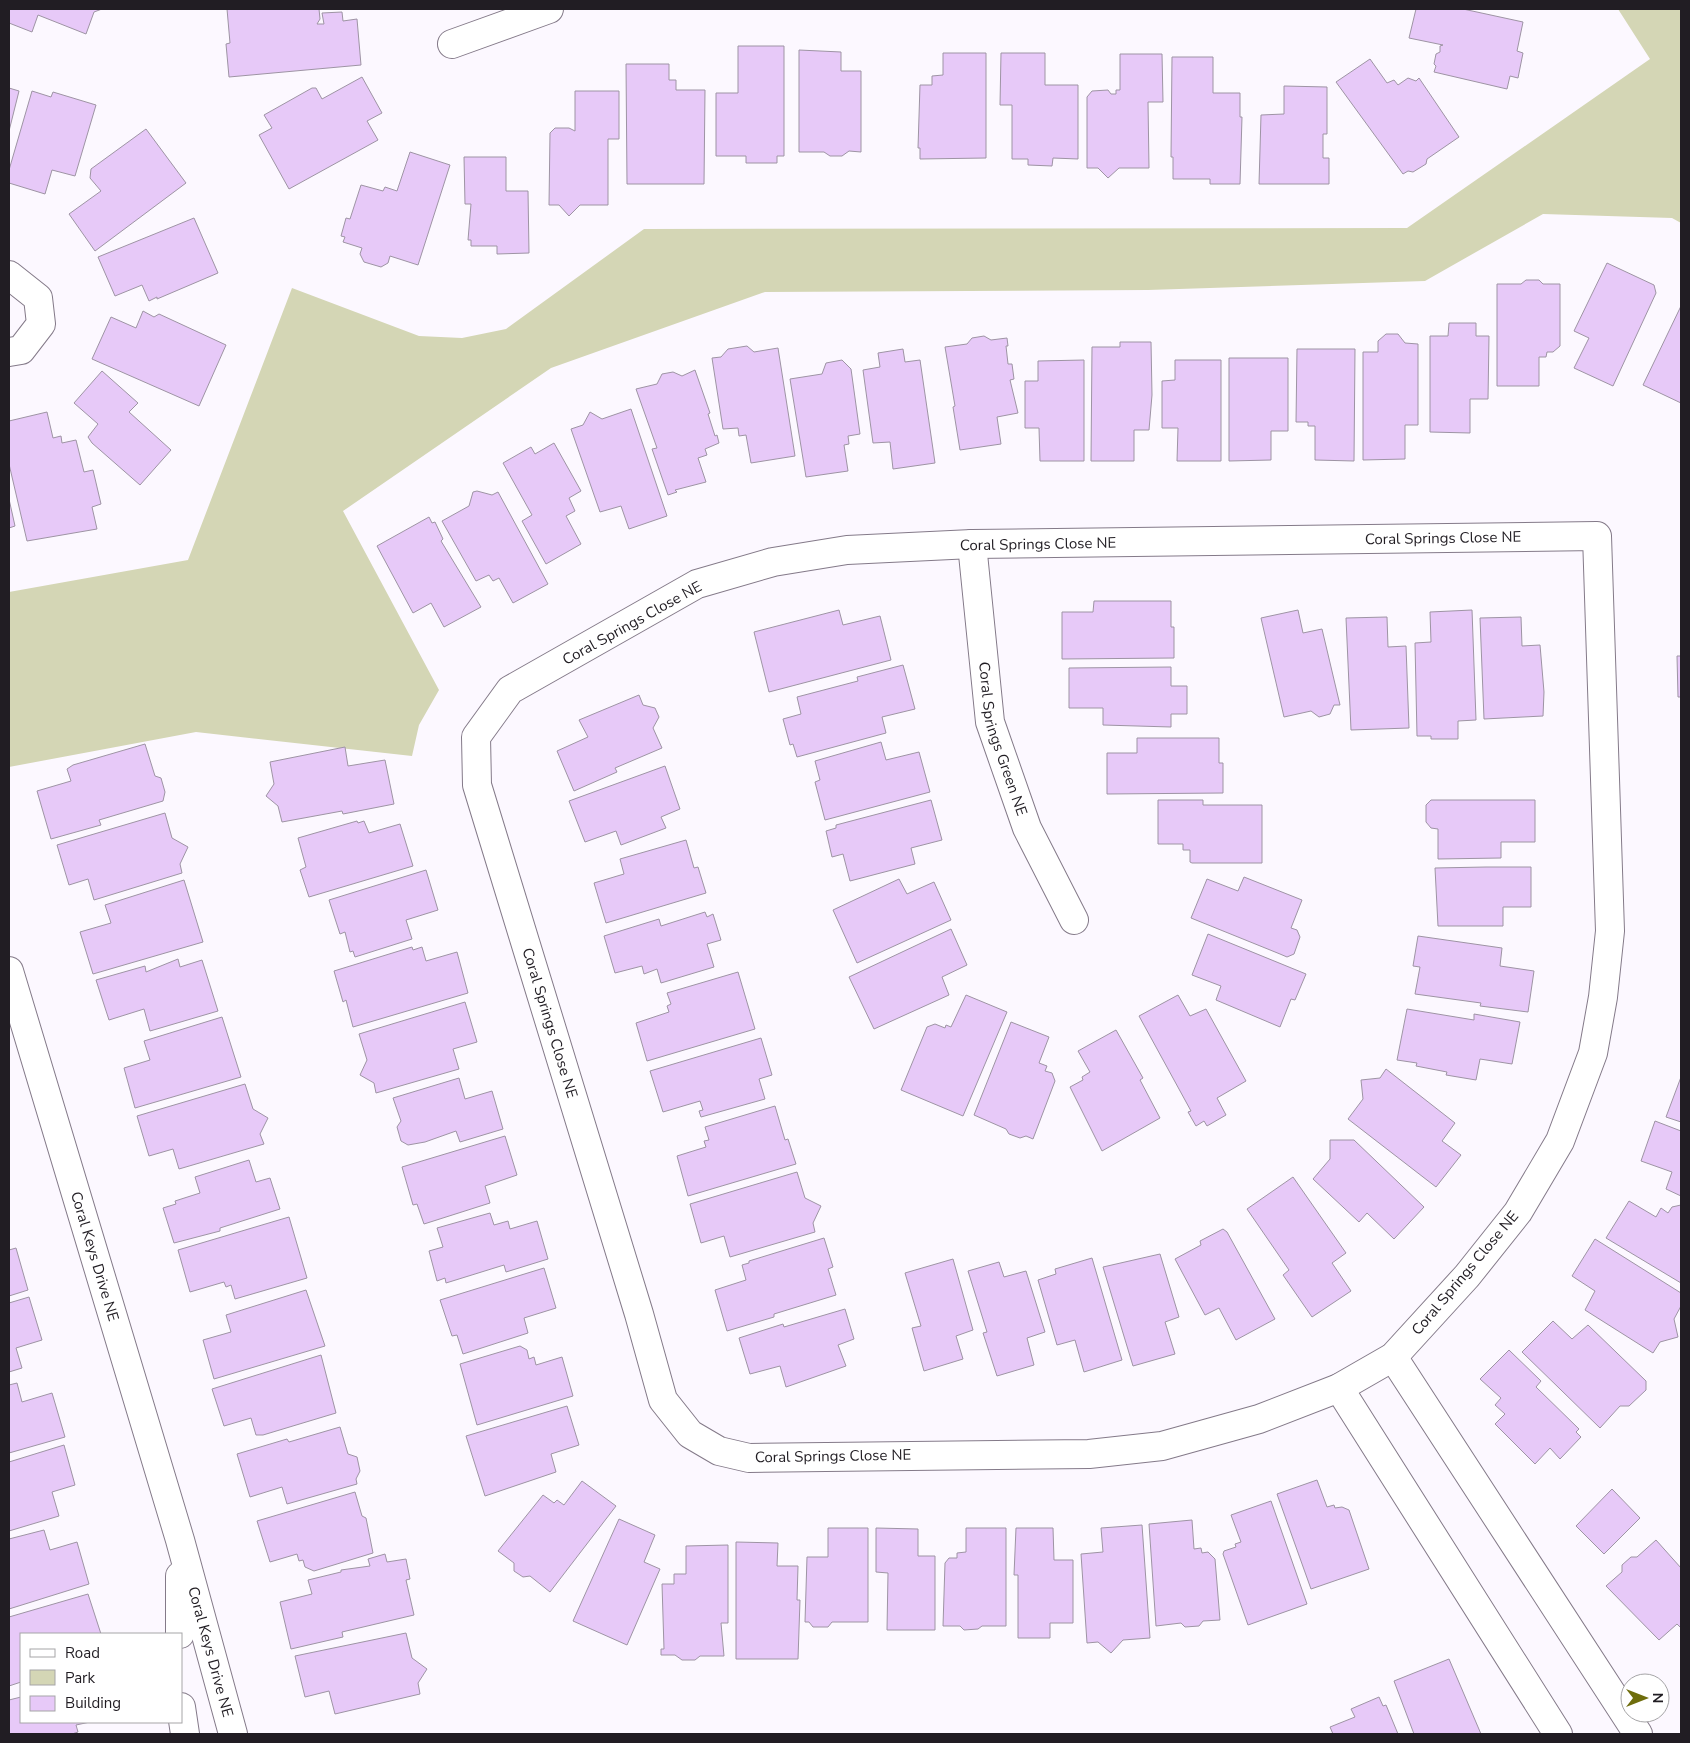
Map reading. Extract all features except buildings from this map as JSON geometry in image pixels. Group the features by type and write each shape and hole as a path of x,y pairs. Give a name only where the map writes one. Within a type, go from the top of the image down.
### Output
{"street":[{"path":"452,44 548,9"},
{"path":"9,275 38,298 41,324 21,350 9,352"},
{"name":"Coral Springs Close NE","path":"1597,536 1610,931 1604,997 1593,1053 1560,1141 1518,1212 1467,1276 1393,1357 1339,1388 1259,1419 1162,1446 1089,1454 749,1458 719,1451 690,1434 663,1400 639,1314 477,785 476,737 510,690 697,584 773,562 847,550 972,544 1597,536"},
{"name":"Coral Springs Green NE","path":"972,544 990,722 1026,828 1074,920"},
{"name":"Coral Keys Drive NE","path":"9,971 180,1540 233,1734"},
{"path":"1393,1357 1638,1734"},
{"path":"1339,1388 1558,1734"},
{"name":"Coral Keys Drive NE","path":"180,1540 180,1633"},
{"path":"182,1714 185,1734"}],"green space":[{"path":"1618,9 1681,9 1681,223 1672,218 1543,214 1425,281 1148,290 765,292 551,368 343,511 439,690 419,725 412,756 196,732 9,767 9,592 188,560 292,288 419,336 462,338 506,329 644,229 1407,228 1650,59"}]}
